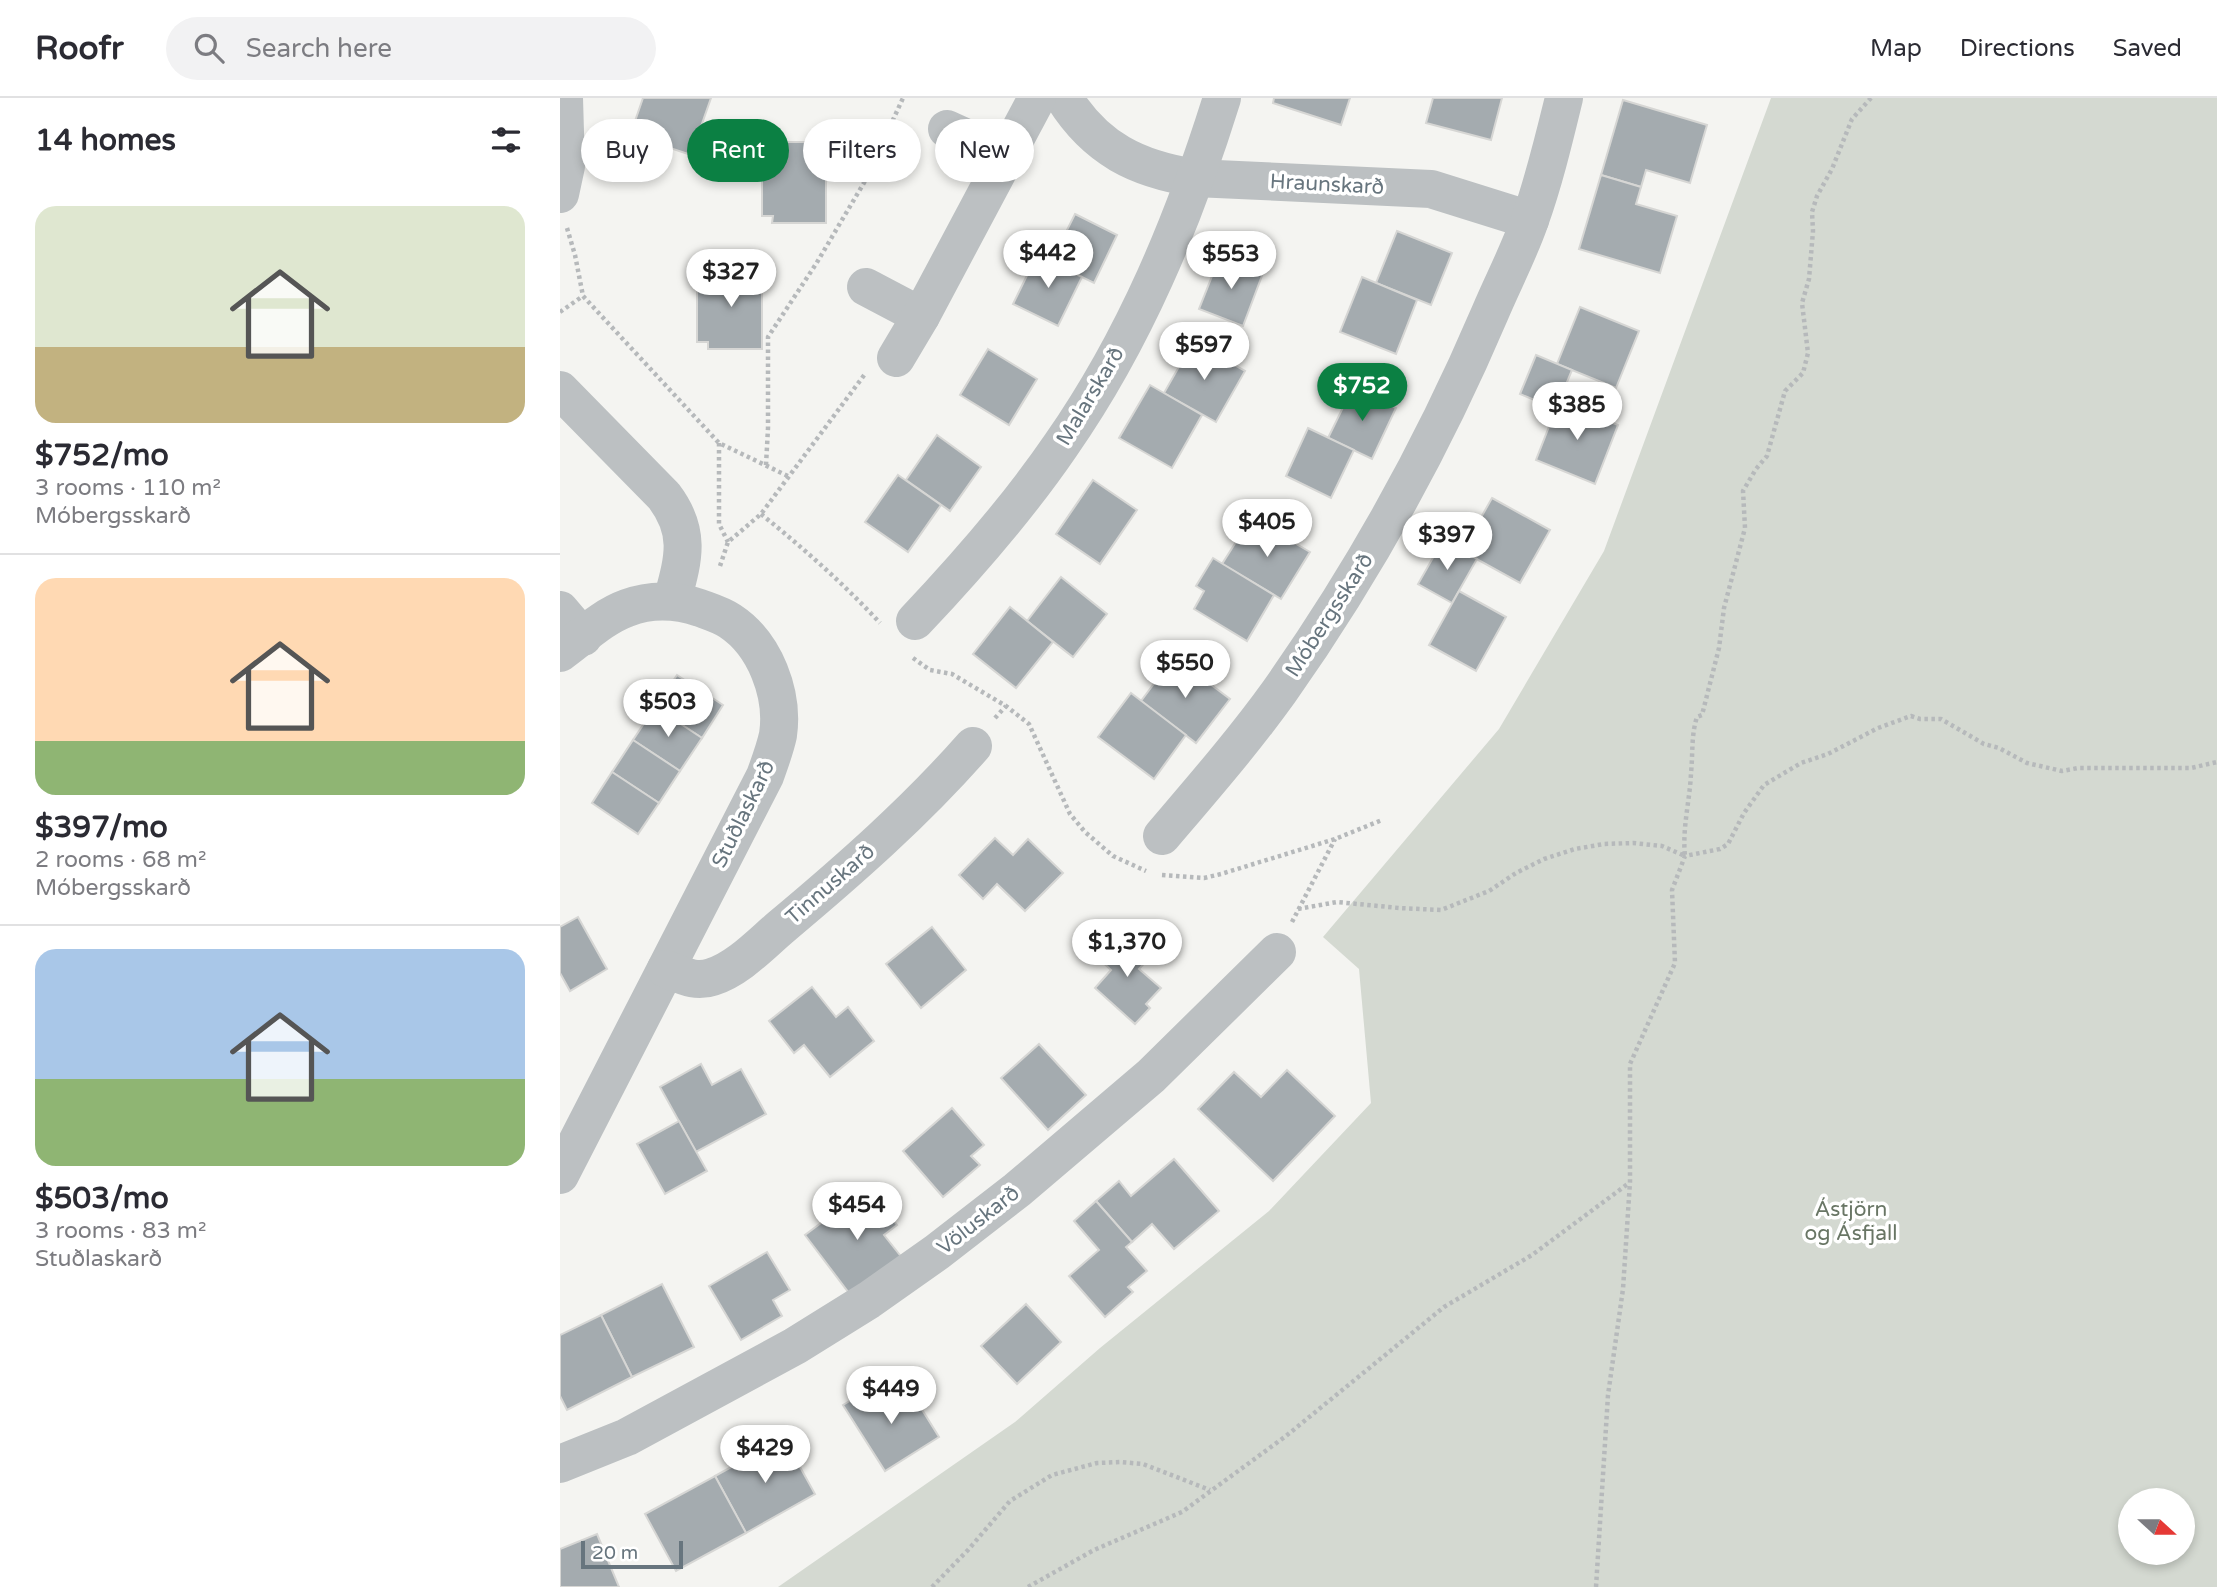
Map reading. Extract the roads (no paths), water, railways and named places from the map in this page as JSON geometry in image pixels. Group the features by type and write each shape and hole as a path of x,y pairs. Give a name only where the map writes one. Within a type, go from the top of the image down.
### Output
{"street":[{"path":"560,194 566,166 564,98"},
{"path":"1026,119 1037,98"},
{"name":"Hraunskarð","path":"1064,98 1090,132 1109,148 1149,168 1195,178 1431,189 1530,220"},
{"name":"Malarskarð","path":"915,621 967,566 1015,508 1062,443 1105,376 1176,232 1222,98"},
{"name":"Móbergsskarð","path":"1162,836 1222,766 1277,694 1378,540 1422,460 1462,378 1530,220 1564,98"},
{"path":"896,358 992,182"},
{"path":"866,286 921,316"},
{"path":"560,390 673,508 679,521 684,549 689,606 649,603 625,608 603,622 568,633"},
{"name":"Stuðlaskarð","path":"564,1157 666,969 765,776 778,733 775,689 769,669 743,632 731,622 689,606"},
{"name":"Tinnuskarð","path":"666,969 692,980 709,979 738,963 898,824 973,746"},
{"name":"Völuskarð","path":"560,1464 627,1437 795,1346 869,1300 937,1252 1073,1144 1152,1076 1276,952"}],"park label":[{"name":"Ástjörn og Ásfjall","path":"1851,1221"}]}
